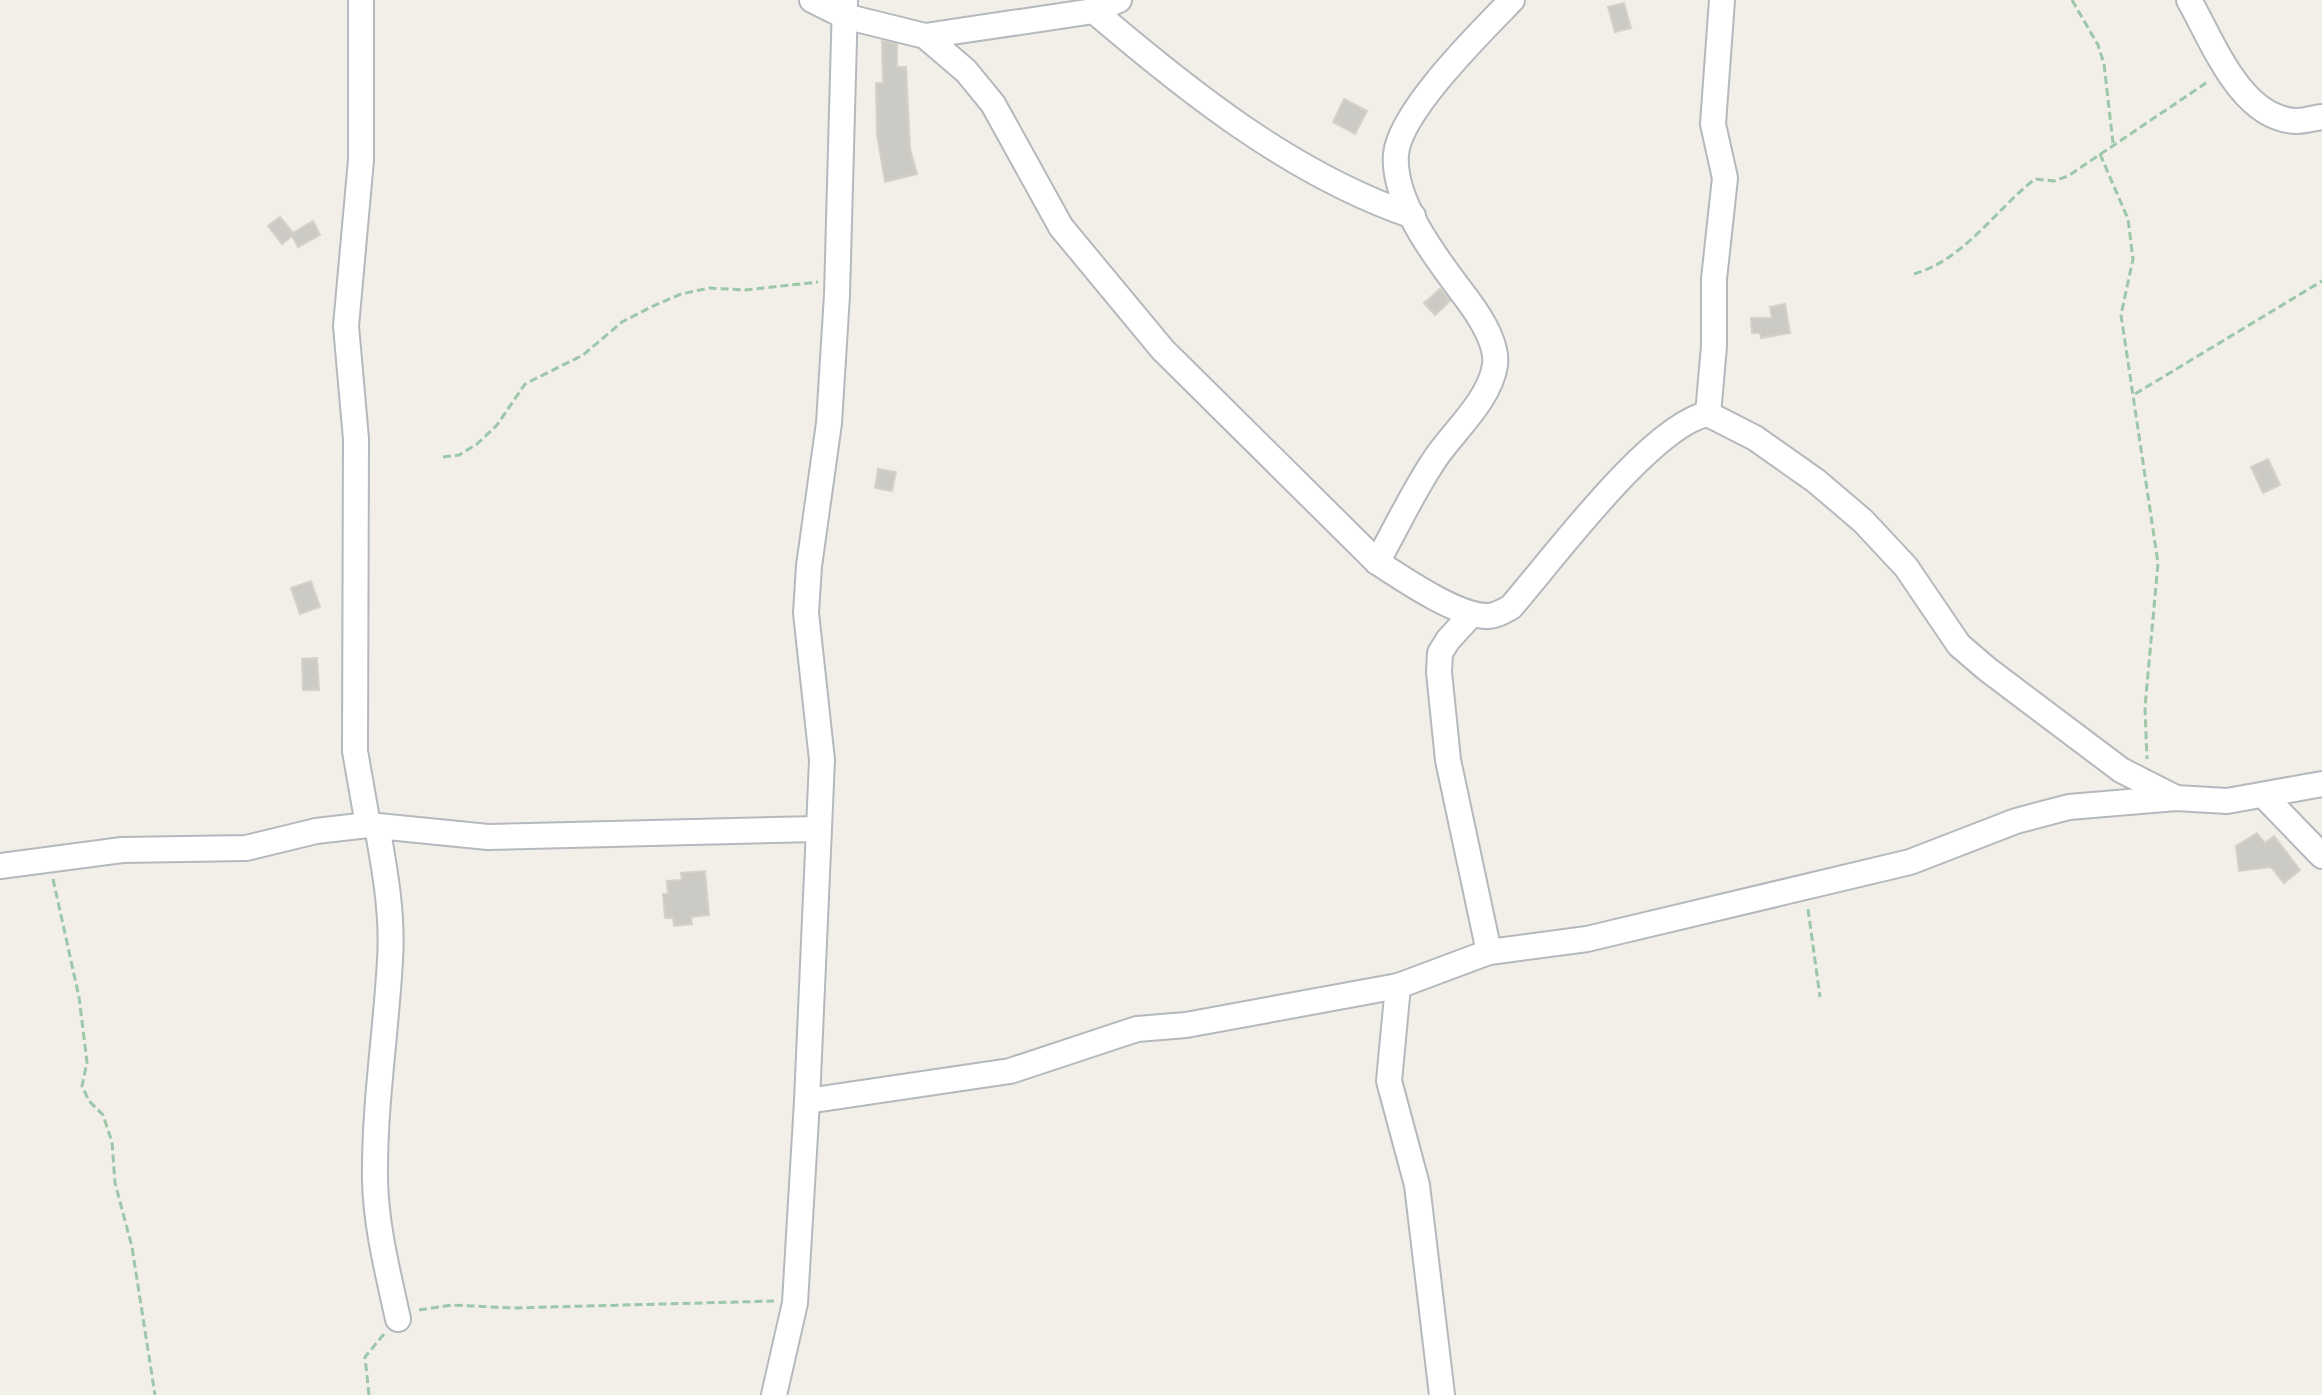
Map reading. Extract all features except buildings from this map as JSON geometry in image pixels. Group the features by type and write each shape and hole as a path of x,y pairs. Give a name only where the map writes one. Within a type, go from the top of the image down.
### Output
{"street":[{"path":"361,0 361,160 346,326 356,439 355,751 389,898 390,958 377,1107 375,1183 381,1241 398,1319"},
{"path":"812,0 925,36 966,71 993,104 1061,227 1163,350 1377,562 1472,614 1490,616 1511,607 1633,466 1686,419 1708,414 1755,438 1816,481 1863,521 1906,567 1959,645 2082,743 2121,770 2176,798"},
{"path":"925,36 1094,11 1119,0"},
{"path":"1377,562 1436,458 1487,389 1496,363 1491,340 1478,316 1435,256 1413,216 1396,153 1426,94 1512,0"},
{"path":"1708,414 1714,279 1725,178 1713,124 1722,0"},
{"path":"2189,0 2249,101 2259,109 2298,121 2322,117"},
{"path":"774,1395 795,1303 807,1101 822,760 806,613 809,566 829,423 838,281 845,8"},
{"path":"1094,11 1182,86 1328,183 1413,216"},
{"path":"1472,614 1440,653 1439,672 1448,760 1489,952"},
{"path":"807,1101 1010,1071 1137,1029 1201,1023 1398,986 1489,952 1587,939 1936,854 2004,825 2069,807 2176,798 2227,801 2322,784"},
{"path":"2264,796 2322,856"},
{"path":"0,866 122,850 246,848 316,831 372,826 488,837 817,829"},
{"path":"1398,986 1389,1081 1417,1185 1442,1395"}],"path":[{"path":"2072,0 2098,45 2104,64 2113,144"},
{"path":"1914,274 1928,270 1963,247 2035,179 2054,181 2068,176 2208,83 2222,57"},
{"path":"2100,154 2128,219 2133,259 2121,315 2158,563 2145,707 2147,782"},
{"path":"443,457 459,455 477,444 497,425 525,384 583,355 622,322 651,307 681,294 709,288 745,290 838,281"},
{"path":"2135,394 2322,281"},
{"path":"46,860 61,905 77,983 87,1062 82,1086 89,1101 103,1115 112,1142 115,1183 132,1247 155,1395"},
{"path":"1804,888 1820,997"},
{"path":"369,1395 365,1357 398,1319 421,1310 452,1305 513,1308 736,1300 795,1303"}]}
